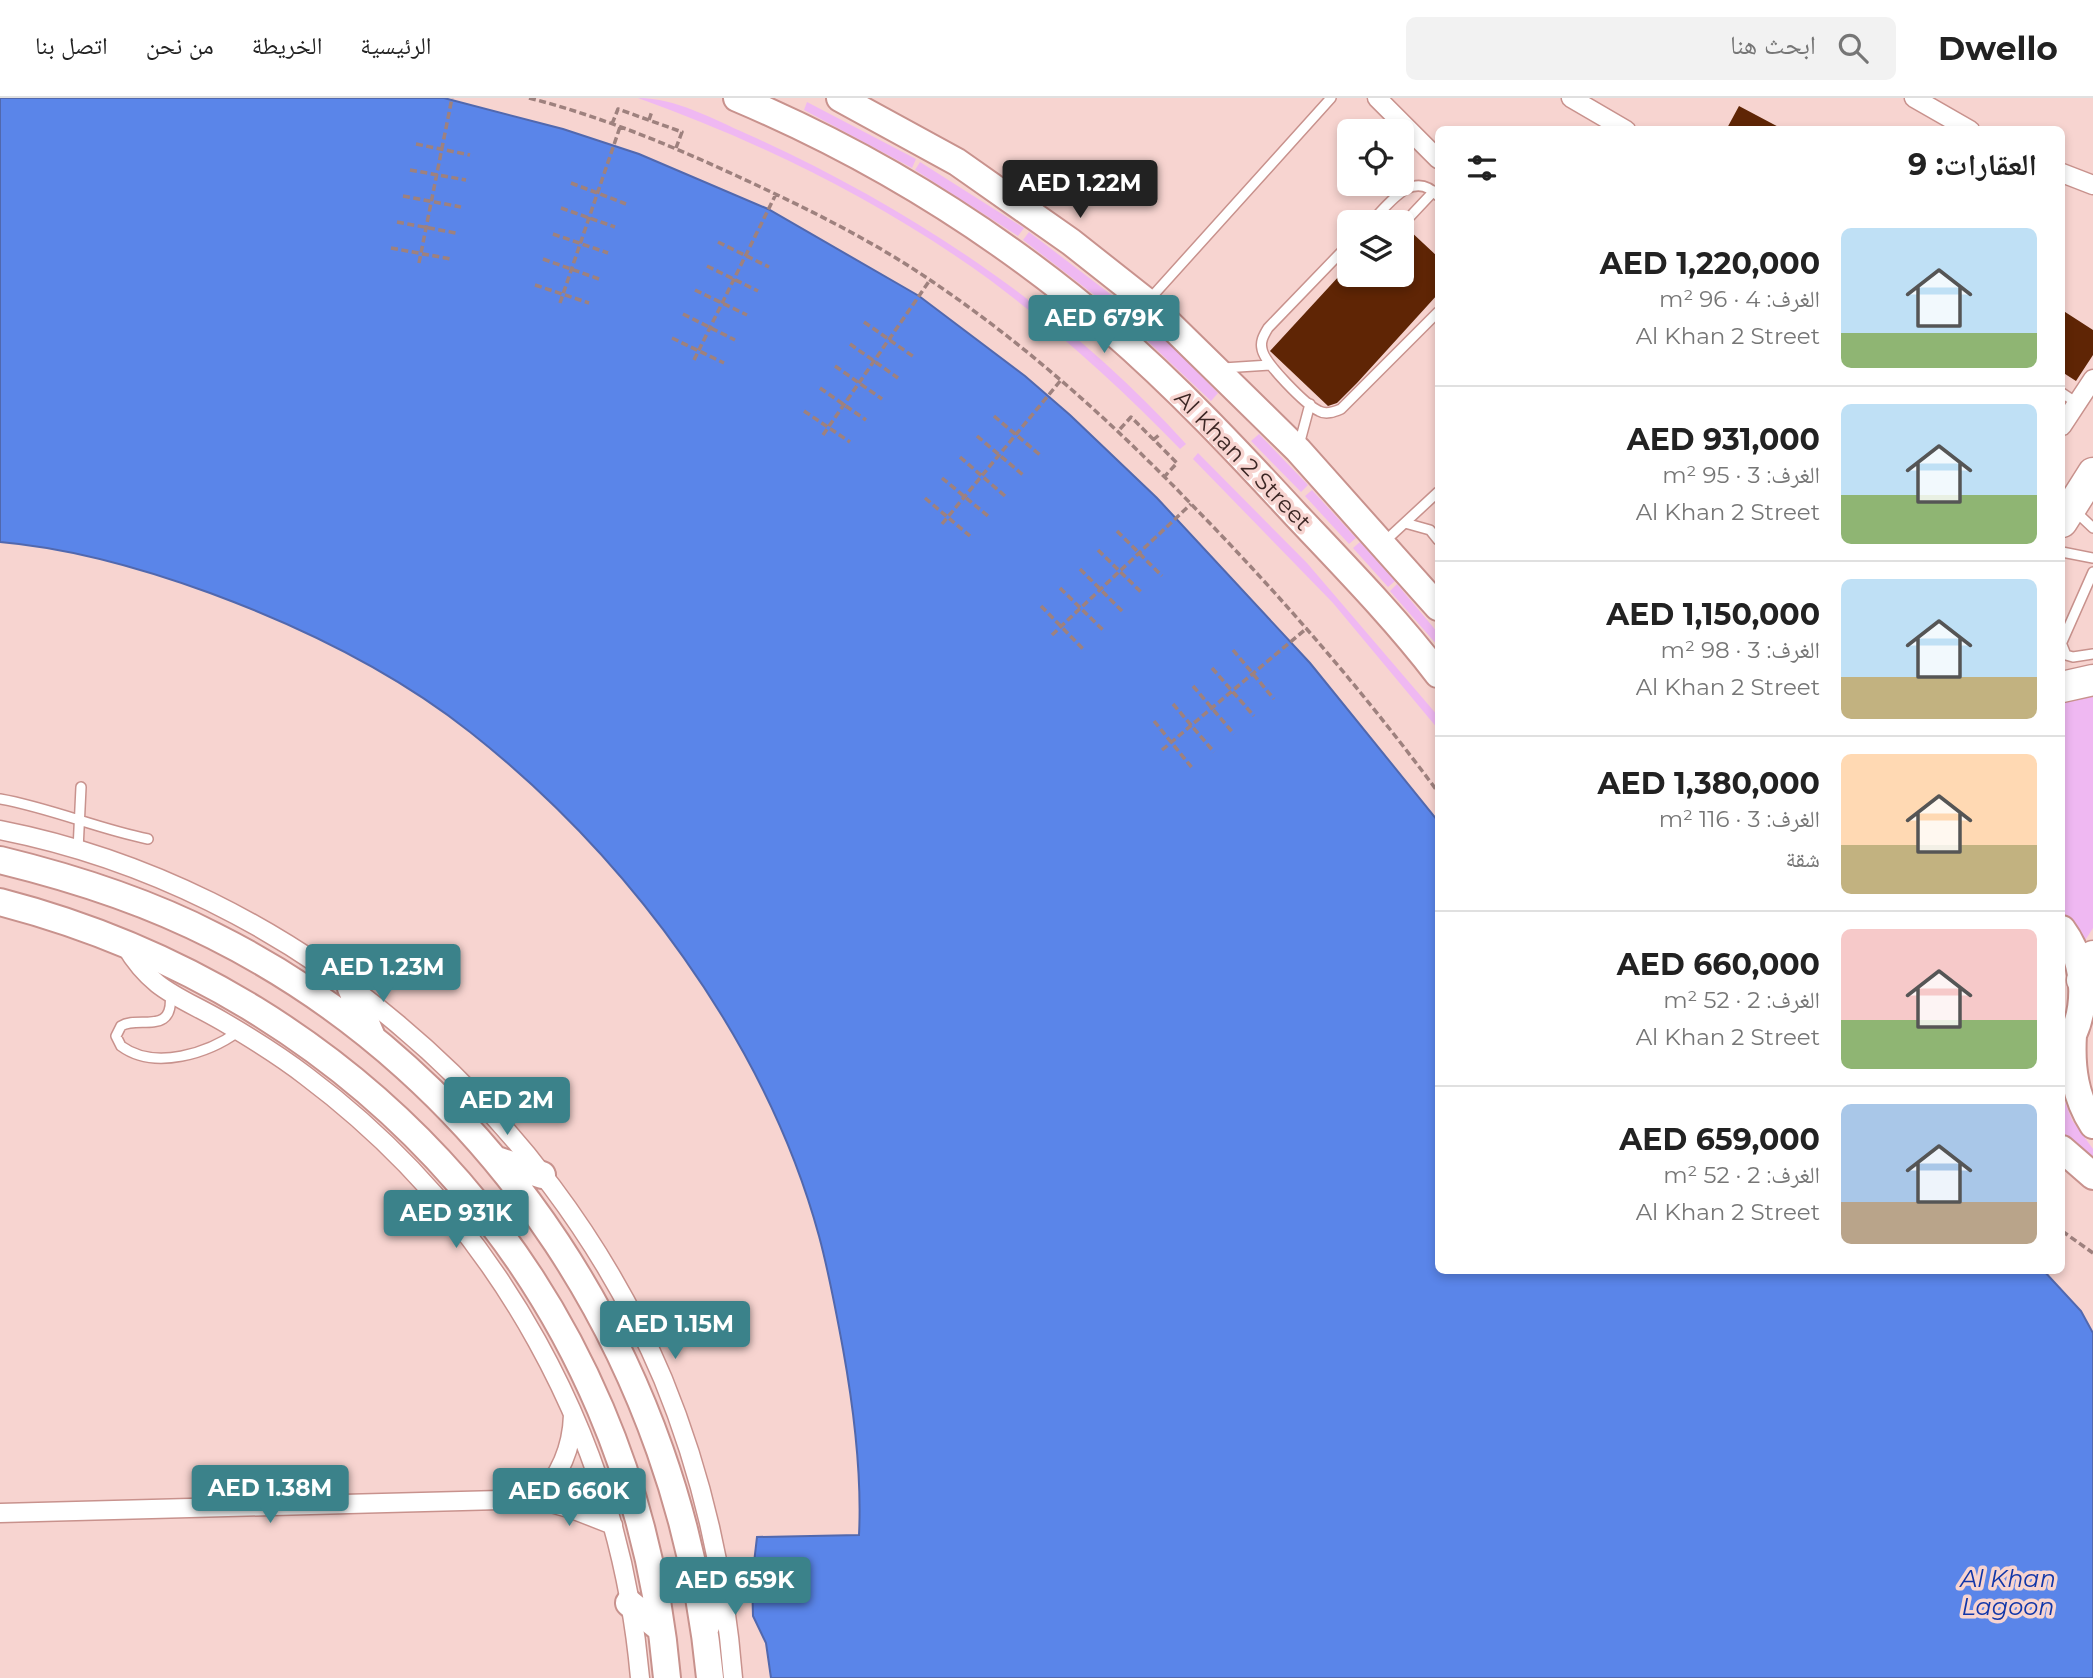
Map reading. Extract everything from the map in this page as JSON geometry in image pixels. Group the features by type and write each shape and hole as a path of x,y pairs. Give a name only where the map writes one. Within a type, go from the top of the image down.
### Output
{"main road":[{"path":"2066,514 2093,473"},
{"path":"2065,686 2093,680"}],"street":[{"name":"Al Khan 2 Street","path":"737,98 842,148 959,216 1027,263 1082,306 1215,427 1365,587 1435,670"},
{"name":"Al Khan 2 Street","path":"840,98 957,162 1071,242 1147,302 1298,450 1435,604"},
{"path":"1377,98 1435,156"},
{"path":"1571,98 1619,126"},
{"path":"1914,98 1963,126"},
{"path":"2065,175 2090,188"},
{"path":"2069,398 2093,379"},
{"path":"0,830 78,850 194,893 284,943 351,988 409,1034 467,1089 542,1175 603,1263 662,1378 692,1459 707,1511 722,1586 733,1678"},
{"path":"0,860 127,898 214,936 296,983 373,1039 438,1096 496,1160 552,1234 578,1275 629,1373 656,1436 675,1494 695,1573 710,1678"},
{"path":"0,902 76,924 123,942 238,999 315,1049 403,1122 481,1208 540,1294 592,1392 632,1501 649,1564 667,1678"},
{"path":"2065,934 2087,968 2082,1003 2067,1044 2079,1100 2093,1125"},
{"path":"123,942 142,972 170,993 239,1031 336,1099 422,1180 473,1240 538,1340 573,1412 599,1478 613,1525 629,1603 640,1678"},
{"path":"351,988 373,1039"},
{"path":"2065,1152 2093,1176"},
{"path":"496,1160 542,1175"},
{"path":"537,1499 564,1460 571,1436 573,1412"},
{"path":"1,1512 537,1499 613,1525"},
{"path":"704,1631 722,1586"},
{"path":"629,1603 661,1629"}],"lane":[{"path":"1147,302 1331,98"},
{"path":"1383,210 1405,188 1421,185 1435,193"},
{"path":"1414,214 1435,195"},
{"path":"1337,256 1263,335 1262,351 1270,365 1310,404 1326,413 1341,409 1435,315"},
{"path":"1214,366 1241,369 1270,365"},
{"path":"1298,450 1310,404"},
{"path":"1381,544 1435,495"},
{"path":"2066,514 2093,528"},
{"path":"1405,523 1430,530 1435,536"},
{"path":"2065,553 2093,558"},
{"path":"2065,636 2093,572"},
{"path":"2065,652 2073,657 2093,654"},
{"path":"78,850 81,787"},
{"path":"0,799 80,818 113,831 148,839"},
{"path":"170,993 170,1007 162,1018 150,1024 131,1021 121,1026 116,1036 121,1046 145,1055 182,1056 207,1049 239,1031"}],"path":[{"path":"419,263 452,98"},
{"path":"529,98 612,124 676,148 776,194 831,222 930,280 978,313 1062,380 1119,430 1165,476 1307,628 1364,695 1435,788"},
{"path":"612,124 618,108 682,132 676,148"},
{"path":"649,120 652,111"},
{"path":"560,303 620,127"},
{"path":"416,144 471,155"},
{"path":"410,170 466,180"},
{"path":"571,183 626,204"},
{"path":"694,360 776,194"},
{"path":"404,196 461,207"},
{"path":"561,208 615,227"},
{"path":"397,222 456,233"},
{"path":"553,234 608,253"},
{"path":"718,242 769,267"},
{"path":"391,248 451,259"},
{"path":"543,259 599,279"},
{"path":"707,266 758,291"},
{"path":"823,435 930,280"},
{"path":"535,285 589,303"},
{"path":"695,290 747,315"},
{"path":"683,314 735,340"},
{"path":"864,322 914,356"},
{"path":"672,338 724,363"},
{"path":"849,344 898,378"},
{"path":"835,366 882,400"},
{"path":"942,524 1062,380"},
{"path":"820,388 866,421"},
{"path":"804,411 850,442"},
{"path":"994,416 1040,455"},
{"path":"1119,430 1130,417 1177,463 1165,476"},
{"path":"1153,440 1159,435"},
{"path":"977,436 1023,475"},
{"path":"960,457 1005,496"},
{"path":"942,478 988,516"},
{"path":"925,498 971,536"},
{"path":"1052,635 1191,504"},
{"path":"1118,531 1162,576"},
{"path":"1098,550 1143,594"},
{"path":"1080,569 1124,613"},
{"path":"1060,588 1105,632"},
{"path":"1041,606 1085,651"},
{"path":"1161,750 1307,628"},
{"path":"1233,650 1275,699"},
{"path":"1212,668 1254,716"},
{"path":"1193,686 1234,734"},
{"path":"1173,704 1214,752"},
{"path":"1154,722 1193,769"},
{"path":"2065,1233 2093,1253"}],"shaded area":[{"path":"638,98 680,105 721,122 808,163 926,229 983,266 1090,350 1139,395 1186,444 1180,449 1088,361 1015,299 908,225 775,155 730,134"},
{"path":"807,102 916,159 912,168 804,110"},
{"path":"920,162 1024,228 1018,236 915,170"},
{"path":"1029,232 1126,306 1119,314 1023,240"},
{"path":"1130,310 1176,350 1218,393 1211,401 1123,318"},
{"path":"1259,434 1308,485 1301,492 1251,441"},
{"path":"1198,453 1307,563 1435,712 1435,725 1333,603 1193,459"},
{"path":"1312,490 1356,538 1349,544 1305,496"},
{"path":"1360,542 1395,581 1388,587 1353,548"},
{"path":"1397,584 1435,629 1435,643 1390,591"},
{"path":"2093,694 2093,928 2084,942 2065,914 2065,699"},
{"path":"2065,1102 2072,1120 2093,1149 2093,1162 2065,1134"}],"water":[{"name":"Al Khan Lagoon","path":"0,98 444,98 563,129 639,154 768,209 919,296 1025,376 1070,415 1157,498 1310,663 1435,817 1435,1274 2047,1274 2081,1311 2093,1333 2093,1678 771,1678 766,1643 753,1616 752,1580 757,1537 859,1535 858,1465 851,1395 826,1264 795,1163 764,1092 727,1024 684,957 635,895 583,836 528,781 470,732 410,689 346,652 279,620 210,593 107,561 53,549 0,542"}],"building":[{"path":"1739,106 1776,126 1728,126"},
{"path":"1414,235 1435,254 1435,297 1337,403 1328,406 1270,351 1337,278 1337,287 1414,287"},
{"path":"2065,312 2093,330 2093,355 2076,381 2065,374"}]}
